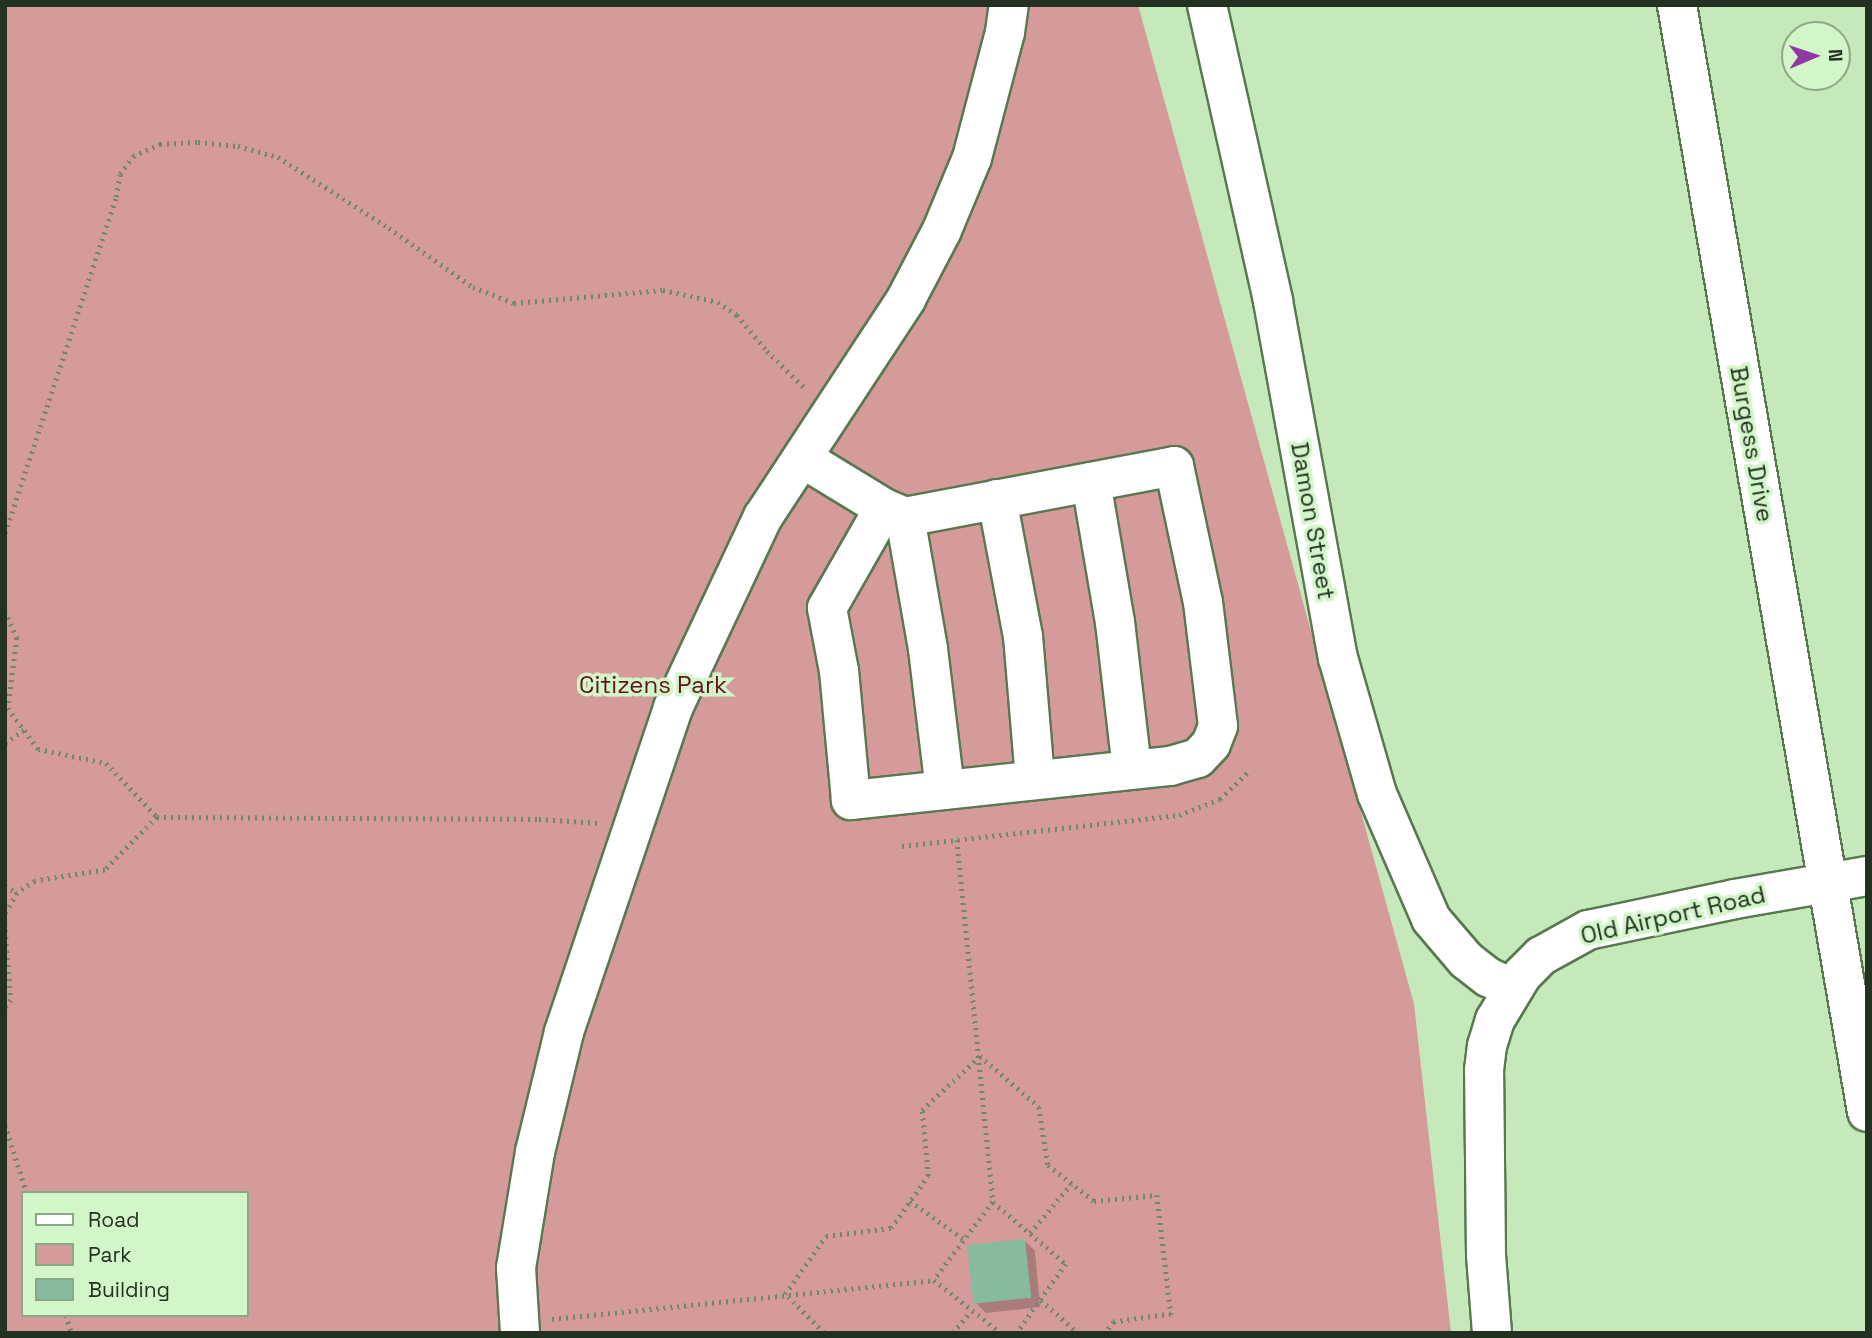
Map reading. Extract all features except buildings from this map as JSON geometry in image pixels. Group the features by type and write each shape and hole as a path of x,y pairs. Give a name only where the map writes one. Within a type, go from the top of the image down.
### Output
{"street":[{"path":"520,1327 516,1268 535,1152 564,1032 673,708 763,517 906,299 942,230 972,158 1009,5"},
{"name":"Damon Street","path":"1207,5 1273,301 1338,658 1377,794 1431,919 1466,960 1488,976 1512,988"},
{"name":"Burgess Drive","path":"1677,5 1867,1112"},
{"path":"802,458 894,513 997,499 1174,466 1203,602 1218,726 1211,744 1198,758 1170,765 851,800 839,671 827,608 894,513"},
{"path":"1091,482 1115,622 1132,769"},
{"path":"997,499 1023,636 1035,779"},
{"path":"894,513 928,649 945,790"},
{"name":"Old Airport Road","path":"1492,1333 1486,1255 1484,1070 1495,1020 1512,988 1541,956 1588,930 1867,876"}],"path":[{"path":"5,533 116,197 120,174 134,156 160,144 198,142 238,146 278,157 389,228 473,287 514,303 663,290 718,302 737,314 799,384 833,409"},
{"path":"5,611 17,638 8,708 38,749 106,763 157,817"},
{"path":"5,743 25,729"},
{"path":"902,846 1178,816 1220,799 1248,772"},
{"path":"5,915 17,893 35,881 105,870 157,817 539,818 632,825"},
{"path":"934,1280 993,1202 957,840"},
{"path":"5,886 17,893"},
{"path":"5,923 11,1000 5,1009"},
{"path":"980,1056 1039,1107 1048,1165 1072,1184 1094,1201 1157,1195 1171,1314 1114,1322 1105,1333"},
{"path":"785,1293 826,1236 891,1228 928,1176 922,1110 980,1056"},
{"path":"5,1125 26,1191"},
{"path":"1030,1233 1072,1184"},
{"path":"910,1200 965,1240"},
{"path":"993,1202 1066,1264 1017,1333"},
{"path":"520,1327 785,1293 934,1280 1001,1333"},
{"path":"785,1293 824,1333"},
{"path":"1041,1300 1078,1333"},
{"path":"953,1333 971,1311"}],"green space":[{"name":"Citizens Park","path":"5,5 1138,5 1414,1004 1451,1333 5,1333"}]}
